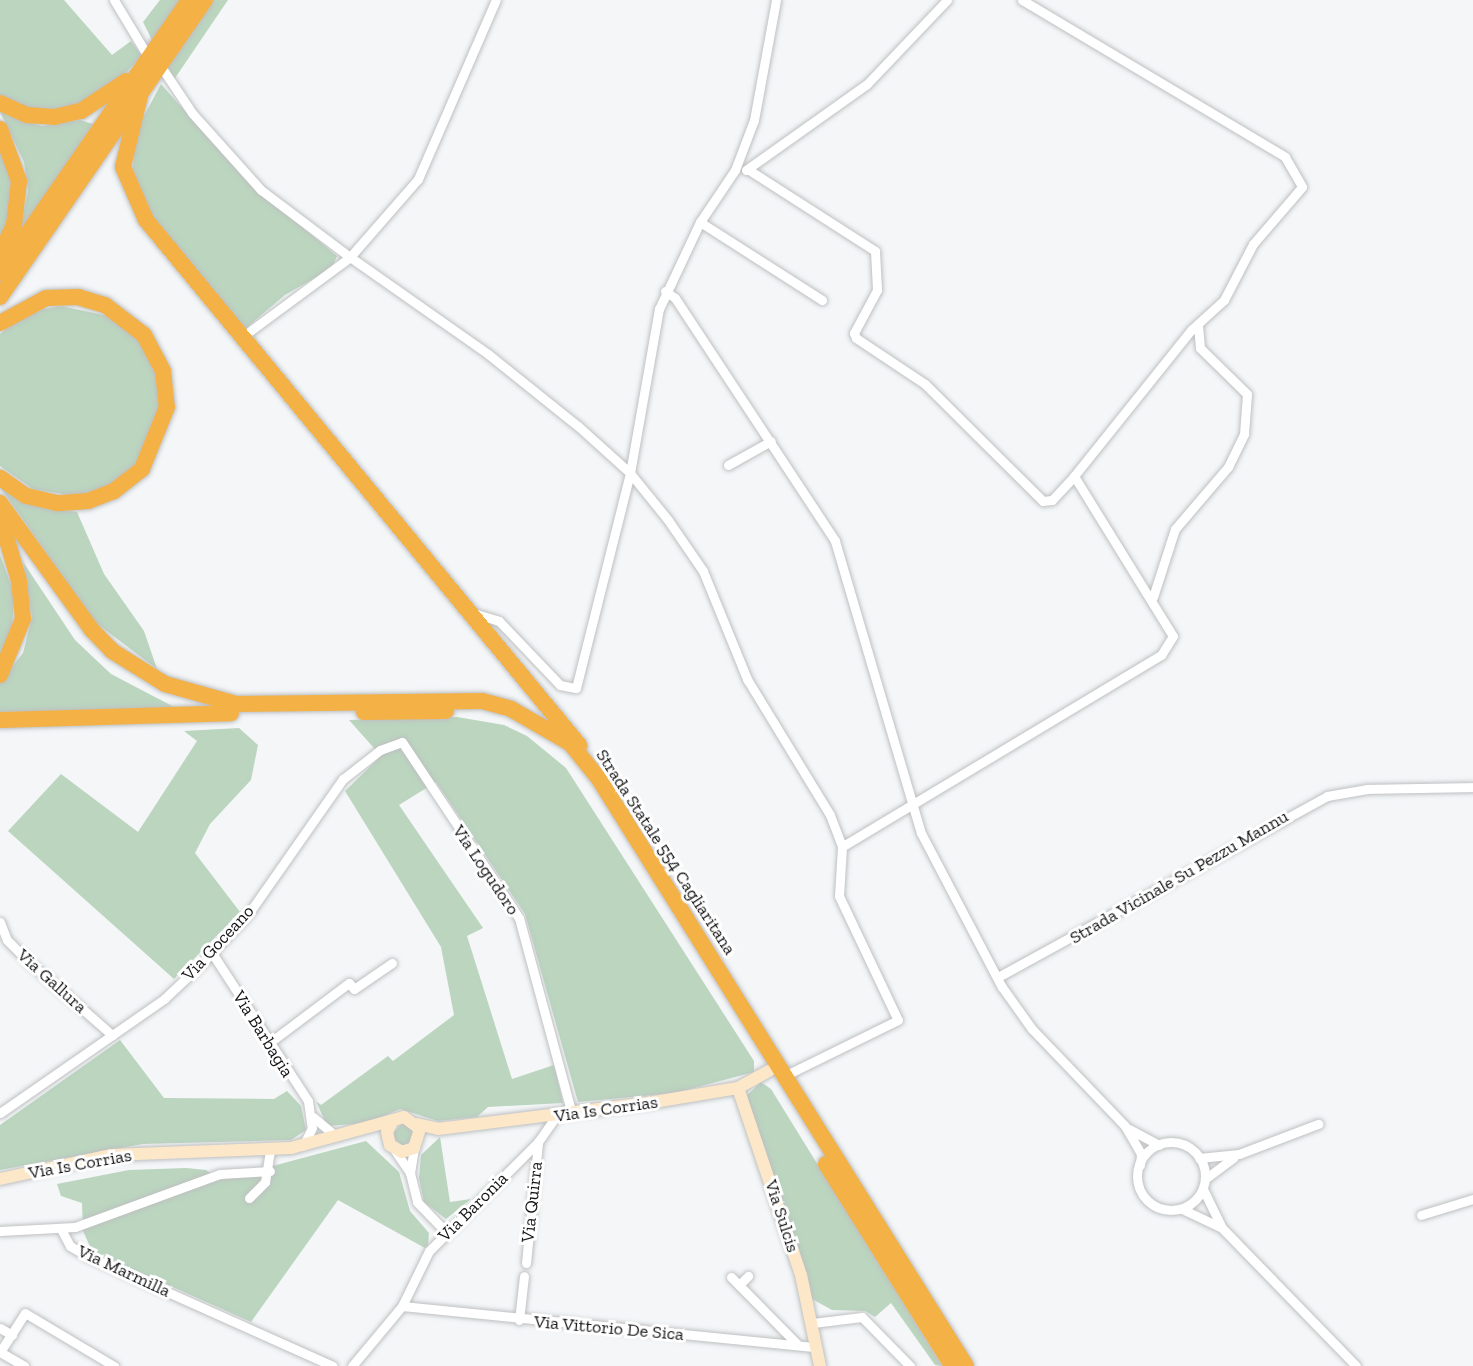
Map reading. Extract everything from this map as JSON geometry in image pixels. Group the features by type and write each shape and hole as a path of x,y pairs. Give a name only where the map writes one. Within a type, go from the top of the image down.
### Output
{"highway":[{"path":"0,273 189,0"},
{"path":"0,297 205,0"},
{"path":"0,103 27,115 63,115 81,111 138,71"},
{"path":"140,96 124,152 128,188 146,220 562,719 599,779"},
{"path":"0,129 19,181 14,225 0,254"},
{"path":"0,323 46,298 78,297 105,305 144,335 163,371 167,407 142,469 114,491 88,501 57,503 26,496 0,478"},
{"name":"Strada Statale 554 Cagliaritana","path":"0,503 92,630 112,651 165,684 236,704 464,699 502,705 570,743 599,779 952,1366"},
{"path":"0,675 23,619 19,581 1,522"},
{"name":"Strada Statale 554 Cagliaritana","path":"1,522 85,638 116,666 166,695 231,713 461,710 499,716 547,739 593,790 966,1366"},
{"path":"0,720 231,713"}],"street":[{"path":"114,0 146,53"},
{"path":"242,337 350,257 418,179 496,0"},
{"path":"471,612 499,621 560,685 576,688 630,473 665,291 700,222 735,170 754,120 776,0"},
{"path":"749,170 867,84 947,0"},
{"path":"735,170 749,170 875,251 877,290 854,333 856,338 925,384 1043,501 1052,500 1198,324 1239,279 1253,244 1296,199 1302,187 1296,170 1275,151 1022,0"},
{"path":"164,71 192,113 261,190 350,257 488,354 630,473 703,571 747,680 825,805 842,847 839,896 898,1020 776,1074"},
{"path":"700,222 822,300"},
{"path":"665,291 771,441 835,541 911,807 998,977 1022,1016 1125,1126 1141,1154 1138,1179 1145,1197 1161,1208 1196,1211 1222,1228 1356,1366"},
{"path":"1153,597 1175,529 1228,467 1244,434 1247,394 1200,348 1198,324"},
{"path":"728,465 771,441"},
{"path":"842,847 1161,655 1173,636 1153,597 1074,476"},
{"name":"Via Goceano","path":"0,1113 164,999 212,954 249,913 311,817 343,779 380,750 402,742"},
{"name":"Via Logudoro","path":"402,742 519,918 572,1114"},
{"name":"Strada Vicinale Su Pezzu Mannu","path":"998,977 1327,796 1367,789 1473,787"},
{"name":"Via Gallura","path":"0,921 7,940 112,1035"},
{"name":"Via Barbagia","path":"212,954 309,1101 311,1115"},
{"path":"269,1043 349,983 354,989 392,963"},
{"name":"Via Is Corrias","path":"0,1179 111,1155 303,1146 367,1131 404,1117 417,1124 438,1129 572,1114 738,1088 776,1074"},
{"name":"Via Sulcis","path":"738,1088 813,1323 820,1366"},
{"path":"303,1146 311,1115 339,1137"},
{"name":"Via Baronia","path":"352,1366 402,1306 423,1261 446,1232 538,1142 556,1116"},
{"path":"391,1145 392,1122"},
{"path":"410,1173 417,1145 417,1124"},
{"path":"1199,1158 1239,1154 1318,1124"},
{"path":"1125,1126 1159,1145 1181,1144 1199,1158 1204,1184 1222,1228"},
{"name":"Via Is Corrias","path":"417,1145 438,1129"},
{"path":"367,1131 391,1145 410,1173 417,1202 446,1232"},
{"name":"Via Quirra","path":"526,1263 538,1142"},
{"path":"391,1145 417,1145"},
{"path":"1140,1165 1159,1145"},
{"path":"249,1198 270,1171 270,1149"},
{"path":"1180,1209 1204,1184 1239,1154"},
{"path":"61,1229 220,1174 270,1171"},
{"path":"1421,1215 1473,1199"},
{"name":"Via Marmilla","path":"0,1231 61,1229 70,1246 87,1256 333,1366"},
{"path":"519,1320 524,1276"},
{"path":"731,1276 798,1345"},
{"path":"739,1285 748,1276"},
{"name":"Via Vittorio De Sica","path":"402,1306 519,1320 816,1347"},
{"path":"24,1366 0,1352 25,1313 114,1366"},
{"path":"813,1323 862,1317 910,1366"},
{"path":"0,1328 12,1335"}],"green space":[{"path":"0,0 64,0 112,55 131,41 142,56 107,92 50,114 0,98"},
{"path":"160,0 181,0 152,40 143,22"},
{"path":"211,0 228,0 173,81 165,68"},
{"path":"161,84 246,180 337,256 332,268 285,295 245,329 149,214 132,179 136,131"},
{"path":"0,112 42,126 80,120 93,124 19,237 28,190 24,162"},
{"path":"0,137 12,159 13,207 0,246"},
{"path":"61,306 113,317 143,344 155,366 161,406 142,459 109,486 75,496 33,489 0,466 0,334 29,312"},
{"path":"0,487 47,507 77,512 104,574 144,631 157,669 96,623"},
{"path":"0,555 14,593 12,632 0,657"},
{"path":"23,562 75,640 111,674 176,708 0,712 0,682 23,653 32,617"},
{"path":"457,717 504,725 527,736 566,768 754,1061 754,1072 675,1093 578,1102 525,914 436,782 399,805 483,928 467,936 512,1079 554,1065 563,1103 488,1107 477,1117 438,1121 400,1109 367,1123 327,1126 316,1101 321,1105 388,1056 393,1061 454,1015 441,947 345,791 381,756 349,720"},
{"path":"239,728 258,745 251,780 210,824 195,853 240,912 174,979 8,831 61,774 138,832 197,741 184,731"},
{"path":"120,1040 164,1098 274,1099 287,1091 301,1106 306,1130 291,1140 143,1144 0,1170 0,1125"},
{"path":"761,1082 771,1089 942,1366 935,1365 891,1303 875,1317 865,1311 832,1310 812,1299 746,1096"},
{"path":"404,1122 415,1131 411,1144 403,1147 391,1135"},
{"path":"440,1137 450,1202 471,1199 446,1219 424,1202 419,1178 421,1155"},
{"path":"366,1141 399,1172 410,1211 429,1233 428,1245 425,1248 338,1200 251,1322 92,1251 83,1231 82,1203 61,1196 57,1184 129,1170 186,1168 206,1170 220,1180"}]}
